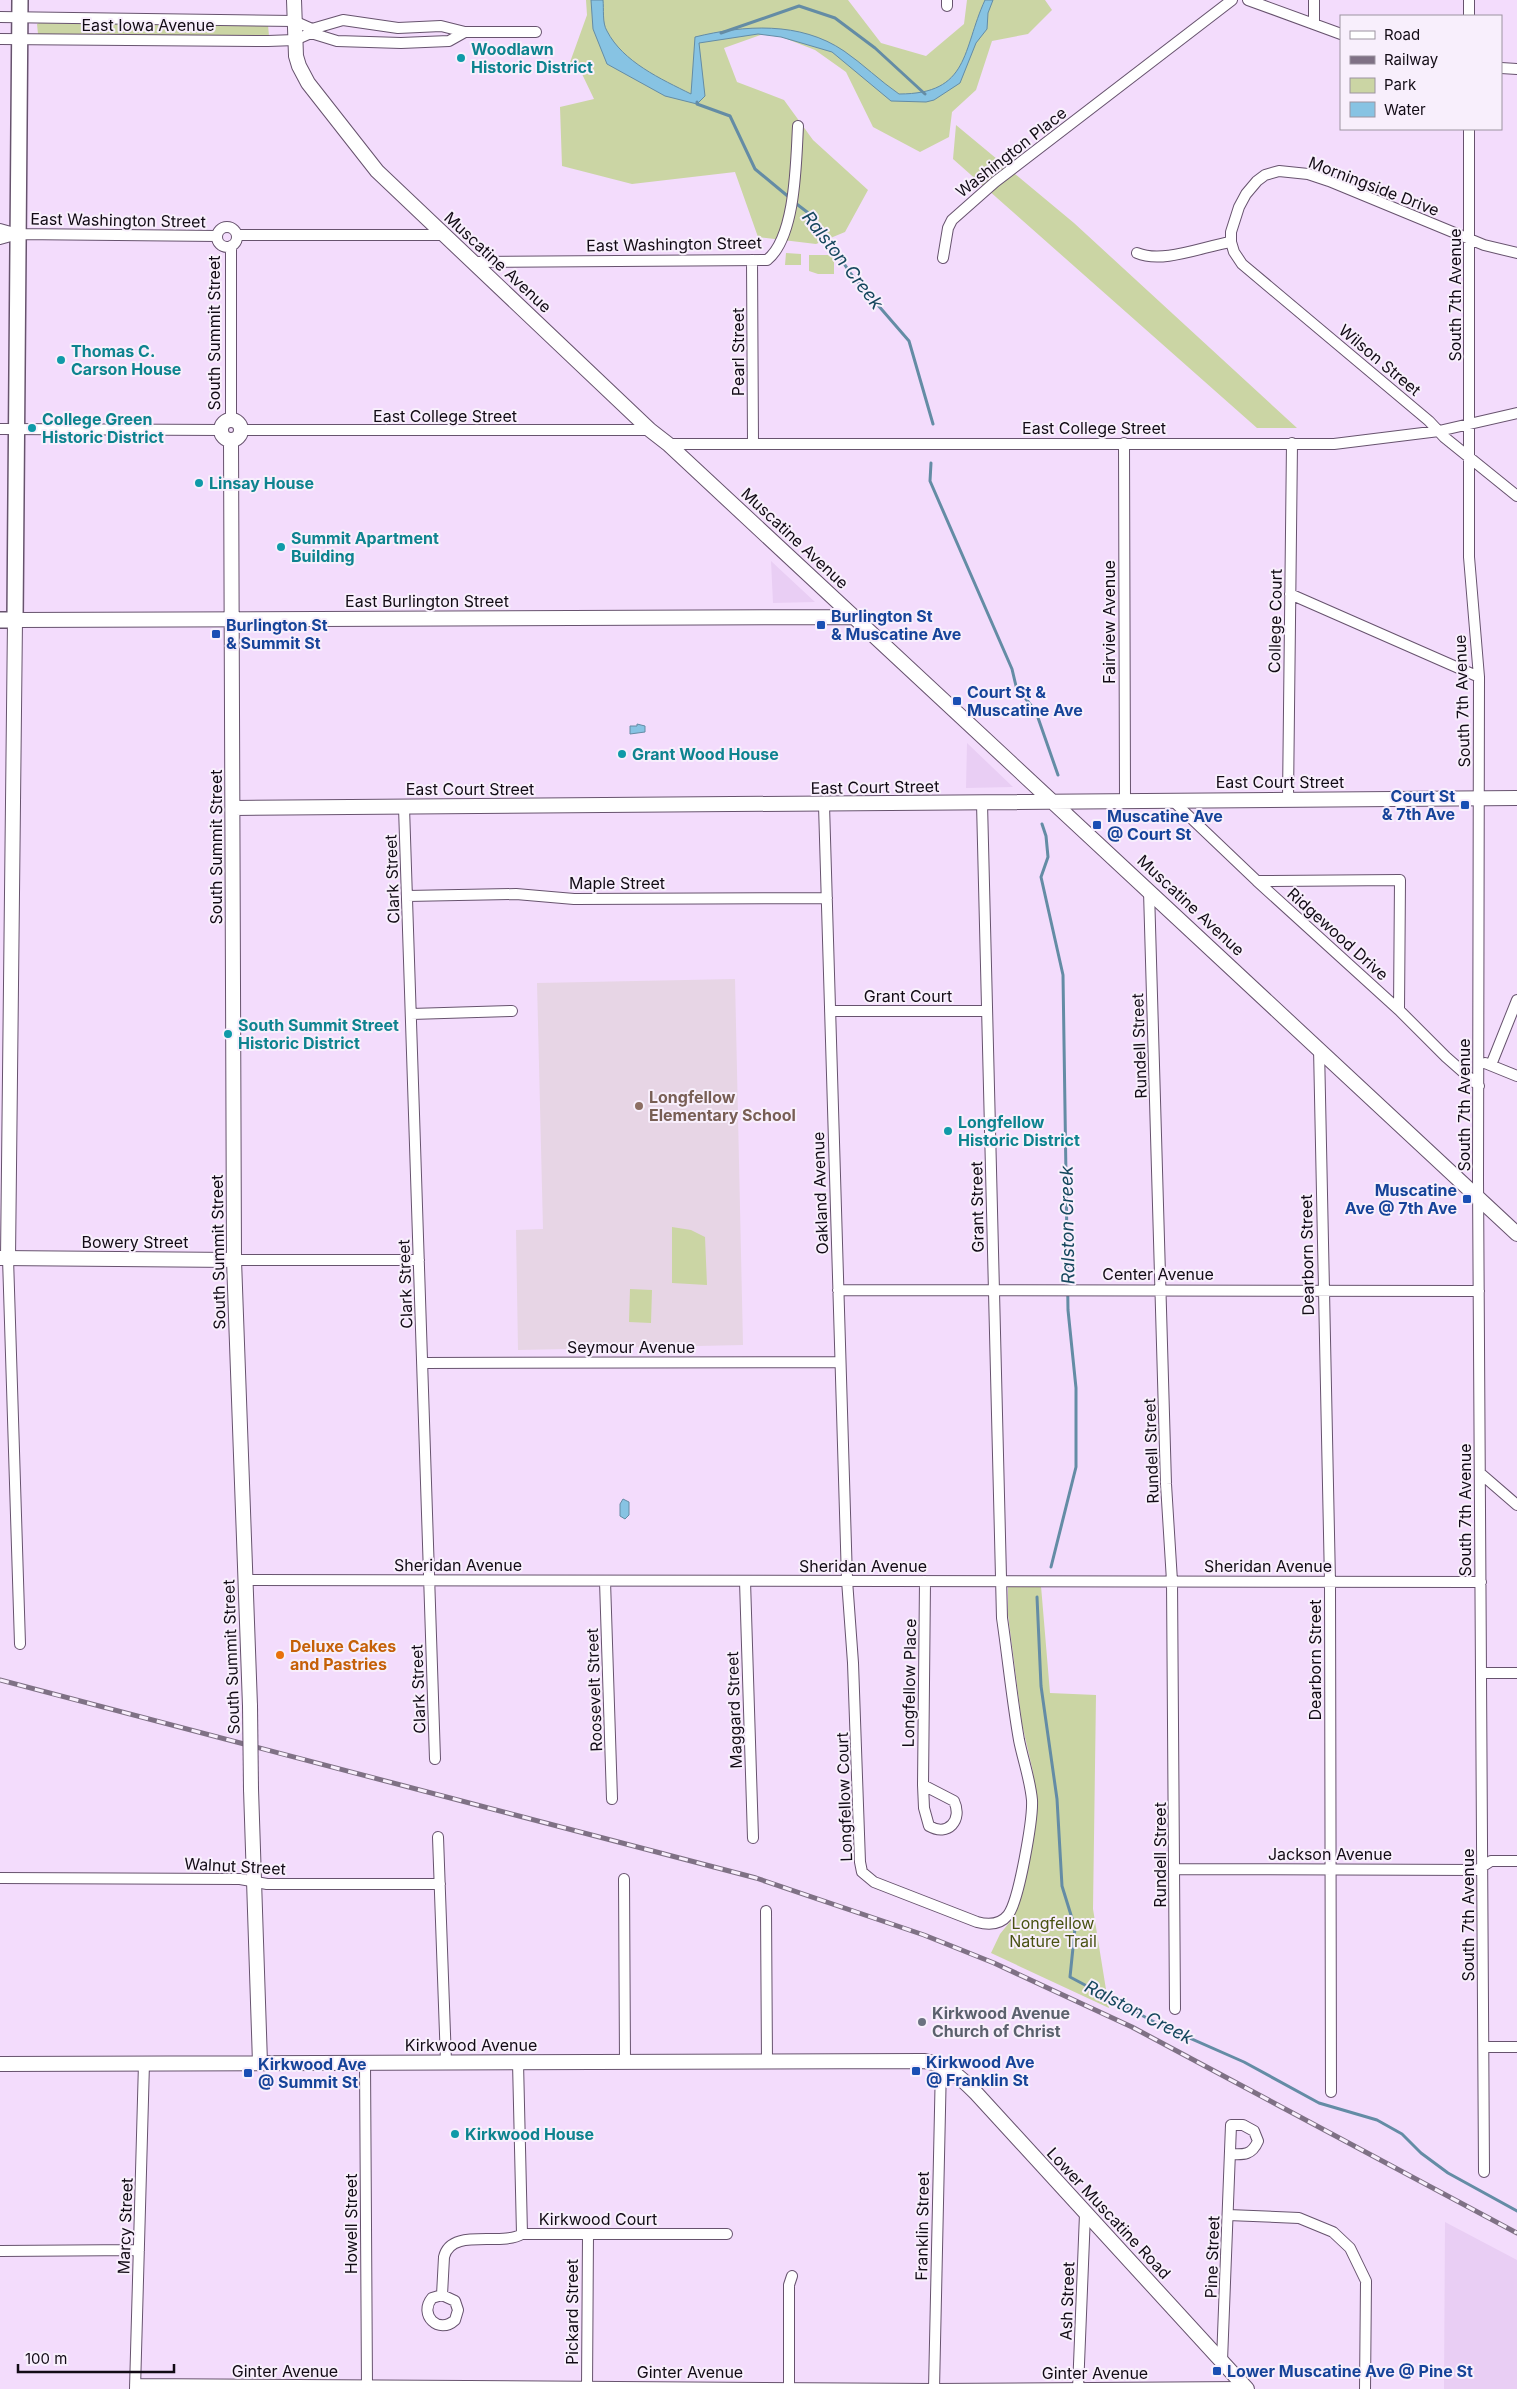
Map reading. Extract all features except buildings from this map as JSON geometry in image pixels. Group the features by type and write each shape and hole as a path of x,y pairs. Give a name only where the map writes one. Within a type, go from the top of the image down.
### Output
{"main road":[{"path":"7,620 16,430 20,0"}],"street":[{"name":"Muscatine Avenue","path":"294,0 295,40 299,66 308,83 377,171 442,235 473,262 650,430 668,444 1517,1234"},
{"name":"Washington Place","path":"943,258 948,228 958,214 994,182 1232,0"},
{"path":"1248,0 1340,34"},
{"path":"1314,0 1314,24"},
{"path":"1469,0 1469,15"},
{"name":"East Iowa Avenue","path":"0,17 294,21 312,29 343,20 398,28 441,26 465,32"},
{"name":"East Iowa Avenue","path":"0,39 295,40 311,33 351,43 432,42 449,41 465,32"},
{"path":"465,32 536,32"},
{"path":"1502,68 1517,69"},
{"name":"East Washington Street","path":"473,262 767,260 777,250 782,239 790,209 798,126"},
{"name":"South 7th Avenue","path":"1469,130 1469,557 1479,677 1478,1199 1484,2172"},
{"name":"Morningside Drive","path":"1231,242 1233,222 1246,194 1265,175 1279,172 1308,174 1329,181 1484,245 1517,252"},
{"path":"228,227 234,229 237,235 236,243 231,246 222,245 218,236 222,229 228,227"},
{"name":"East Washington Street","path":"0,229 18,234 218,236"},
{"name":"East Washington Street","path":"0,239 18,234"},
{"path":"237,235 442,235"},
{"path":"1137,253 1162,256 1231,242"},
{"name":"Wilson Street","path":"1231,242 1234,252 1242,264 1517,496"},
{"name":"South Summit Street","path":"231,246 234,1260 246,1580 260,2063"},
{"name":"Pearl Street","path":"752,260 753,444"},
{"name":"East College Street","path":"668,444 1334,444 1373,441 1438,431 1517,412"},
{"name":"East College Street","path":"0,430 650,430"},
{"name":"Fairview Avenue","path":"1124,443 1125,800"},
{"name":"College Court","path":"1288,799 1292,443"},
{"path":"1290,594 1479,677"},
{"name":"East Burlington Street","path":"7,620 854,617"},
{"path":"7,620 4,1258 20,1644"},
{"name":"East Court Street","path":"234,808 824,805 1125,800 1517,798"},
{"name":"Ridgewood Drive","path":"1172,800 1479,1086"},
{"name":"Grant Street","path":"982,803 1002,1581"},
{"name":"Oakland Avenue","path":"824,805 847,1580"},
{"name":"Clark Street","path":"404,807 435,1759"},
{"name":"Ridgewood Drive","path":"1257,881 1400,880 1399,1010"},
{"name":"Rundell Street","path":"1149,891 1166,1484 1172,1581 1176,1869 1174,2009"},
{"name":"Maple Street","path":"407,896 516,894 574,900 826,898"},
{"path":"1491,1065 1517,1000"},
{"name":"Grant Court","path":"830,1011 987,1010"},
{"path":"411,1014 512,1011"},
{"name":"Dearborn Street","path":"1319,1048 1330,1582 1331,2092"},
{"path":"1479,1060 1517,1076"},
{"name":"Bowery Street","path":"4,1258 419,1260"},
{"name":"Center Avenue","path":"838,1290 1161,1289 1479,1291"},
{"name":"Seymour Avenue","path":"422,1363 840,1362"},
{"path":"1480,1472 1517,1505"},
{"name":"Sheridan Avenue","path":"246,1580 1480,1582"},
{"name":"Longfellow Court","path":"847,1580 854,1663 862,1872 874,1882 985,1924 1001,1921 1012,1909 1027,1849 1032,1813 1028,1774 1016,1725 1002,1618 1002,1581"},
{"name":"Roosevelt Street","path":"605,1581 612,1799"},
{"name":"Maggard Street","path":"745,1581 752,1838"},
{"name":"Longfellow Place","path":"923,1785 954,1801 958,1814 953,1826 948,1829 935,1829 929,1826 924,1808 923,1785 925,1581"},
{"path":"1481,1673 1517,1673"},
{"path":"438,1837 446,2062"},
{"name":"Jackson Avenue","path":"1176,1869 1330,1868 1477,1870 1491,1861 1517,1861"},
{"name":"Walnut Street","path":"0,1878 240,1879 267,1884 440,1884"},
{"path":"624,1879 625,2062"},
{"path":"766,1911 767,2061"},
{"path":"1484,2047 1517,2047"},
{"name":"Kirkwood Avenue","path":"0,2064 924,2061 941,2064"},
{"name":"Kirkwood Court","path":"518,2062 522,2234 727,2234"},
{"name":"Marcy Street","path":"135,2387 144,2063"},
{"name":"Howell Street","path":"364,2063 367,2386"},
{"name":"Lower Muscatine Road","path":"941,2064 954,2072 976,2093 1246,2388"},
{"name":"Franklin Street","path":"934,2389 941,2064"},
{"name":"Pine Street","path":"1222,2361 1230,2154"},
{"name":"Ash Street","path":"1078,2388 1085,2214"},
{"path":"1228,2215 1299,2218 1333,2232 1350,2248 1366,2281 1364,2389"},
{"path":"442,2295 445,2251 452,2243 465,2240 508,2240 522,2234"},
{"name":"Pickard Street","path":"587,2388 588,2234"},
{"path":"0,2251 139,2250"},
{"path":"789,2388 789,2285 792,2276"},
{"name":"Ginter Avenue","path":"135,2387 1246,2388"}],"shaded area":[{"path":"771,561 815,602 773,603"},
{"path":"967,743 1013,787 966,788"},
{"name":"Longfellow Elementary School","path":"735,979 743,1345 518,1350 516,1230 543,1229 537,983"},
{"path":"1445,2222 1517,2260 1517,2389 1444,2389"}],"green space":[{"path":"586,0 848,0 881,43 926,56 964,24 967,0 1045,0 1052,10 1028,34 992,41 976,90 952,112 949,137 920,152 873,127 846,72 815,50 769,32 724,48 737,82 784,100 813,140 868,190 845,232 816,244 758,237 735,172 632,184 562,166 560,107 594,99 582,74 569,65 587,15"},
{"path":"37,24 268,25 269,36 38,34"},
{"path":"956,125 1074,223 1297,428 1257,428 953,159"},
{"path":"786,253 801,254 801,265 785,265"},
{"path":"809,255 834,255 834,274 818,274 809,271"},
{"path":"672,1227 691,1230 705,1237 707,1285 672,1283"},
{"path":"630,1289 652,1290 651,1323 629,1322"},
{"name":"Longfellow Nature Trail","path":"1041,1586 1050,1693 1096,1695 1093,1909 1109,2008 991,1953 1016,1908 1033,1839 1036,1803 1033,1772 1022,1724 1008,1615 1008,1587"}],"water":[{"path":"591,0 603,0 605,28 623,52 644,68 691,94 695,37 733,30 771,28 809,34 827,41 851,56 899,94 922,92 939,86 951,77 960,66 985,0 993,0 988,13 987,29 976,43 960,83 934,100 926,102 891,101 832,52 781,37 758,34 699,43 705,96 697,104 665,96 607,64 593,29"},
{"path":"637,724 645,726 645,732 630,734 630,726 637,726"},
{"path":"623,1499 629,1502 629,1515 625,1519 620,1516 620,1504"}],"waterway":[{"name":"Ralston Creek","path":"721,33 799,6 835,18 875,48 925,94"},
{"name":"Ralston Creek","path":"697,102 697,104 730,116 755,169 790,198"},
{"name":"Ralston Creek","path":"794,202 811,215 851,274 909,341 933,424"},
{"name":"Ralston Creek","path":"931,463 930,481 1012,669 1016,686 1036,712 1058,775"},
{"name":"Ralston Creek","path":"1042,824 1046,836 1048,857 1041,877 1063,975 1068,1310 1076,1388 1076,1467 1051,1567"},
{"name":"Ralston Creek","path":"1037,1597 1041,1686 1057,1799 1062,1886 1075,1928 1070,1977 1160,2025 1244,2062 1319,2103 1377,2120 1402,2134 1421,2153 1448,2173 1517,2211"}],"railway":[{"path":"0,1680 756,1878 924,1935 994,1963 1132,2027 1517,2233"}],"place":[{"name":"Woodlawn Historic District","path":"461,58"},
{"name":"Thomas C. Carson House","path":"61,360"},
{"name":"College Green Historic District","path":"32,428"},
{"name":"Linsay House","path":"199,483"},
{"name":"Summit Apartment Building","path":"281,547"},
{"name":"Burlington St & Muscatine Ave","path":"821,625"},
{"name":"Burlington St & Summit St","path":"216,634"},
{"name":"Court St & Muscatine Ave","path":"957,701"},
{"name":"Grant Wood House","path":"622,754"},
{"name":"Court St & 7th Ave","path":"1465,805"},
{"name":"Muscatine Ave @ Court St","path":"1097,825"},
{"name":"South Summit Street Historic District","path":"228,1034"},
{"name":"Longfellow Elementary School","path":"639,1106"},
{"name":"Longfellow Historic District","path":"948,1131"},
{"name":"Muscatine Ave @ 7th Ave","path":"1467,1199"},
{"name":"Deluxe Cakes and Pastries","path":"280,1655"},
{"name":"Kirkwood Avenue Church of Christ","path":"922,2022"},
{"name":"Kirkwood Ave @ Franklin St","path":"916,2071"},
{"name":"Kirkwood Ave @ Summit St","path":"248,2073"},
{"name":"Kirkwood House","path":"455,2134"},
{"name":"Lower Muscatine Ave @ Pine St","path":"1217,2371"}]}
